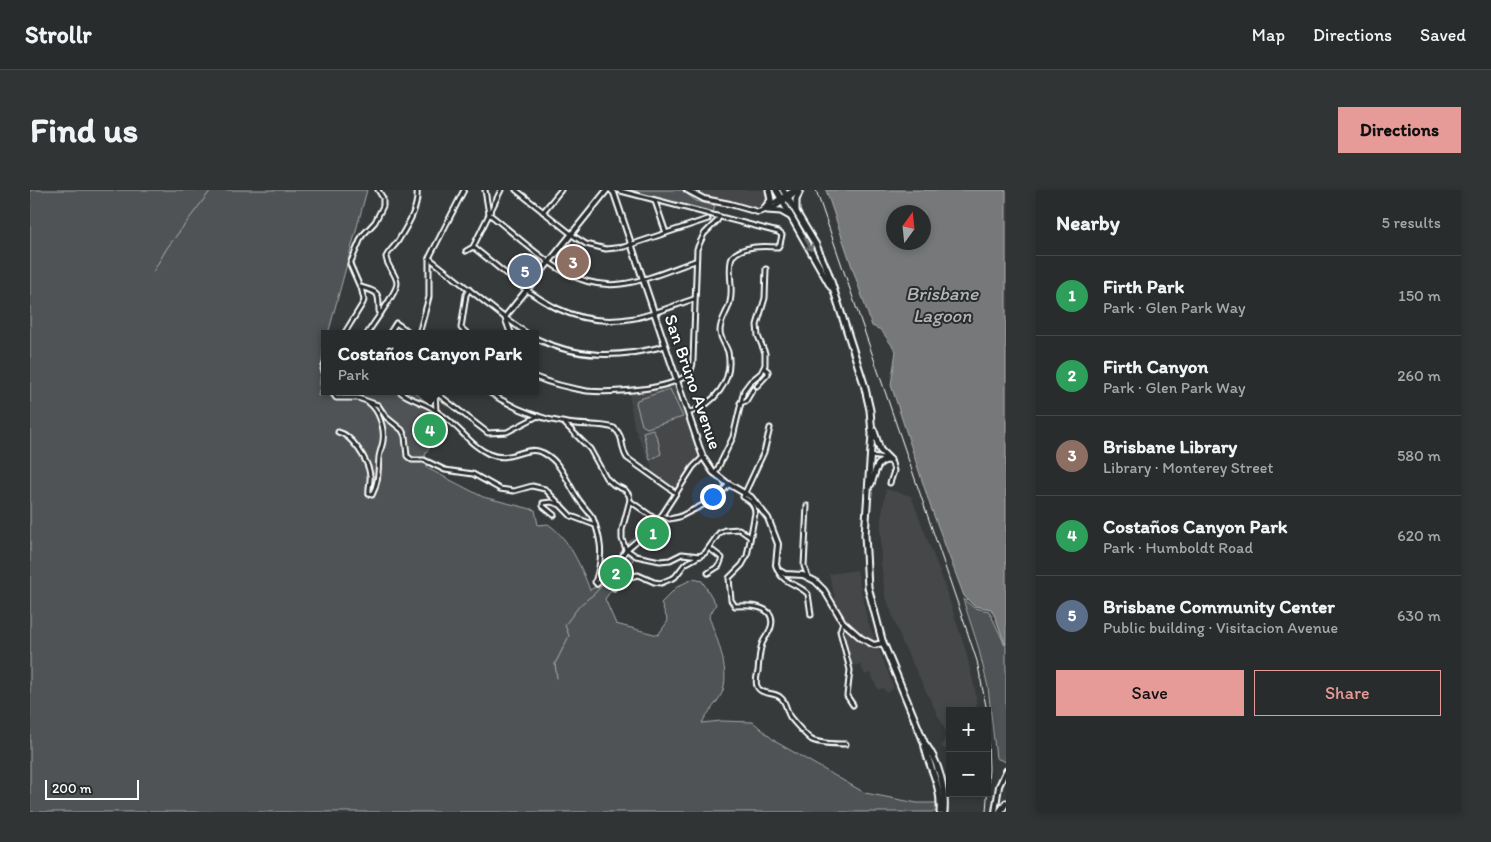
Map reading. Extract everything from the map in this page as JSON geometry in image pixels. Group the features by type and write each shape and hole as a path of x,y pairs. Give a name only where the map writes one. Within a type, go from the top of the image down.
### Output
{"highway":[{"path":"1000,812 1006,803"}],"main road":[{"path":"765,210 771,200 768,190"},
{"path":"776,190 796,211 828,272 861,371 871,423 880,450 890,460"},
{"path":"783,190 792,217 833,290"},
{"path":"796,211 796,200 799,190"},
{"path":"765,210 780,211 792,217"},
{"path":"871,423 871,456 865,535 866,572 871,600 883,642 924,742 938,784 940,812"},
{"path":"868,494 878,465 885,460 890,460"},
{"path":"924,742 930,751 941,779 944,795 944,812"}],"street":[{"path":"347,330 364,300 350,262 362,236 375,222 383,206 383,198 378,190"},
{"path":"370,330 396,287 396,278 387,263 387,255 400,237 415,209 417,190"},
{"path":"420,330 430,294 429,258 464,190"},
{"path":"485,190 489,214 549,262 570,276 594,284 620,284 642,279 695,261"},
{"path":"466,251 473,247 502,190"},
{"path":"516,190 571,234 586,244 600,249 618,249 708,217"},
{"path":"543,212 560,190"},
{"path":"505,317 607,190"},
{"name":"San Bruno Avenue","path":"611,190 614,193 703,457 716,474 755,500 771,522 778,544 776,565 778,570"},
{"path":"617,190 708,217 719,217 771,230 780,233 782,236 778,246 754,247 735,253 732,257 730,303 721,323 720,332 728,354 729,365 727,374 722,388 716,396 702,408 688,413"},
{"path":"688,190 704,199 758,212 765,210 799,190"},
{"path":"785,199 794,190"},
{"path":"655,200 666,233"},
{"path":"487,203 494,203"},
{"path":"708,217 713,224"},
{"path":"539,378 576,389 602,392 639,390 677,380 688,374 693,364 695,261 697,249 701,238 718,221 719,217"},
{"path":"473,247 541,301 568,314 587,318 616,320 634,318 694,299"},
{"path":"429,258 522,330"},
{"path":"716,474 732,437 742,394 748,384 764,368 766,353 758,336 756,326 765,298 766,269"},
{"path":"360,287 377,293 379,311 381,312"},
{"path":"463,330 461,328 466,295 469,289"},
{"path":"505,317 510,330"},
{"path":"392,330 396,323 406,330"},
{"path":"511,330 514,324"},
{"path":"539,340 564,349 595,355 628,355 665,346"},
{"path":"740,403 746,401 755,387 768,374 767,369 764,368"},
{"path":"334,395 336,398 364,400 378,405 386,417 402,430 405,436 408,456 412,460 424,460 445,470 473,474 500,489 514,491 532,486 539,487 548,491 571,516 595,525"},
{"path":"405,395 436,411 454,424 470,443 491,455 500,457 512,456 534,450 550,458 560,468 592,517 595,525 601,550 599,569 594,582 597,584 617,565 626,550 662,515 693,467 703,457"},
{"path":"435,395 436,411"},
{"path":"439,395 483,430 490,433 507,432 538,416"},
{"path":"494,395 512,406 538,416 564,423 608,427 617,430 622,438 623,450 627,458 676,493"},
{"path":"338,432 346,434 351,439 366,464 370,474 369,494 372,495 378,476 383,436 376,409 364,400"},
{"path":"564,423 590,450 606,478 614,485 626,491 634,505 657,520"},
{"path":"770,428 764,452 743,497 755,508 748,554 745,561 729,578 731,600 735,606 763,608 771,619 771,628 759,652 757,687 760,691 779,696 790,717 810,738 830,743 846,744"},
{"path":"871,456 890,460 894,468 890,483"},
{"path":"662,515 670,519 679,517 720,497 729,484"},
{"path":"630,500 622,530 622,539 626,550 636,556 660,561 670,560 682,554 700,556"},
{"path":"554,515 543,506 543,503 551,502 562,506"},
{"path":"807,506 804,566 808,577"},
{"path":"614,588 622,579 638,575 661,583 675,576 685,564 700,556 709,548 719,533 725,530 739,529 750,537"},
{"path":"708,573 719,566 722,558 709,548"},
{"path":"778,570 782,573 801,574 808,577 823,588 843,622 866,642 876,645 883,642"},
{"path":"778,570 783,580 799,587 808,594 811,616"},
{"path":"843,622 840,631 850,670 847,696 853,704"},
{"path":"995,812 999,786 1006,771"}],"shaded area":[{"path":"30,190 367,190 329,330 321,330 321,369 318,396 418,395 446,421 425,455 427,468 483,497 535,510 538,525 548,524 569,545 590,590 600,584 606,575 619,565 627,551 635,557 605,599 616,624 658,635 668,621 661,603 678,586 693,579 702,581 716,604 709,617 721,653 725,682 721,694 702,723 721,721 753,722 776,742 865,793 917,803 938,803 937,812 30,812"},
{"path":"629,190 682,190 696,201 715,206 713,213"},
{"path":"692,190 767,190 770,197 766,204 755,209 731,201 710,199"},
{"path":"674,385 698,455 675,489 653,475 651,465 634,427 629,394"},
{"path":"670,389 683,417 647,428 642,425 636,403 637,400"},
{"path":"653,429 661,454 650,460 643,432"},
{"path":"886,489 911,496 942,578 965,648 975,689 977,707 946,707 946,732 902,642 885,595 881,564 881,519"},
{"path":"857,570 867,619 894,688 887,693 883,688 878,690 871,673 865,675 860,664 852,667 842,635 843,628 847,622 838,610 829,574"},
{"path":"963,599 974,608 989,611 1006,647 1006,762 996,758 988,687 978,646"},
{"path":"946,736 946,750 941,747"}],"water":[{"name":"Brisbane Lagoon","path":"826,190 1006,190 1006,645 991,609 974,606 964,596 930,505 891,385 896,351 881,330 872,326"}],"waterway":[{"path":"153,272 167,248 211,190"},
{"path":"557,678 555,664 569,636 565,625 580,605 594,594 620,566 626,553"}],"railway":[{"path":"816,190 977,661 986,707"},
{"path":"986,812 988,752"}],"place":[{"name":"Brisbane Library","path":"573,262"},
{"name":"Brisbane Community Center","path":"525,271"},
{"name":"Costaños Canyon Park","path":"430,430"},
{"name":"Firth Park","path":"653,533"},
{"name":"Firth Canyon","path":"616,573"}]}
